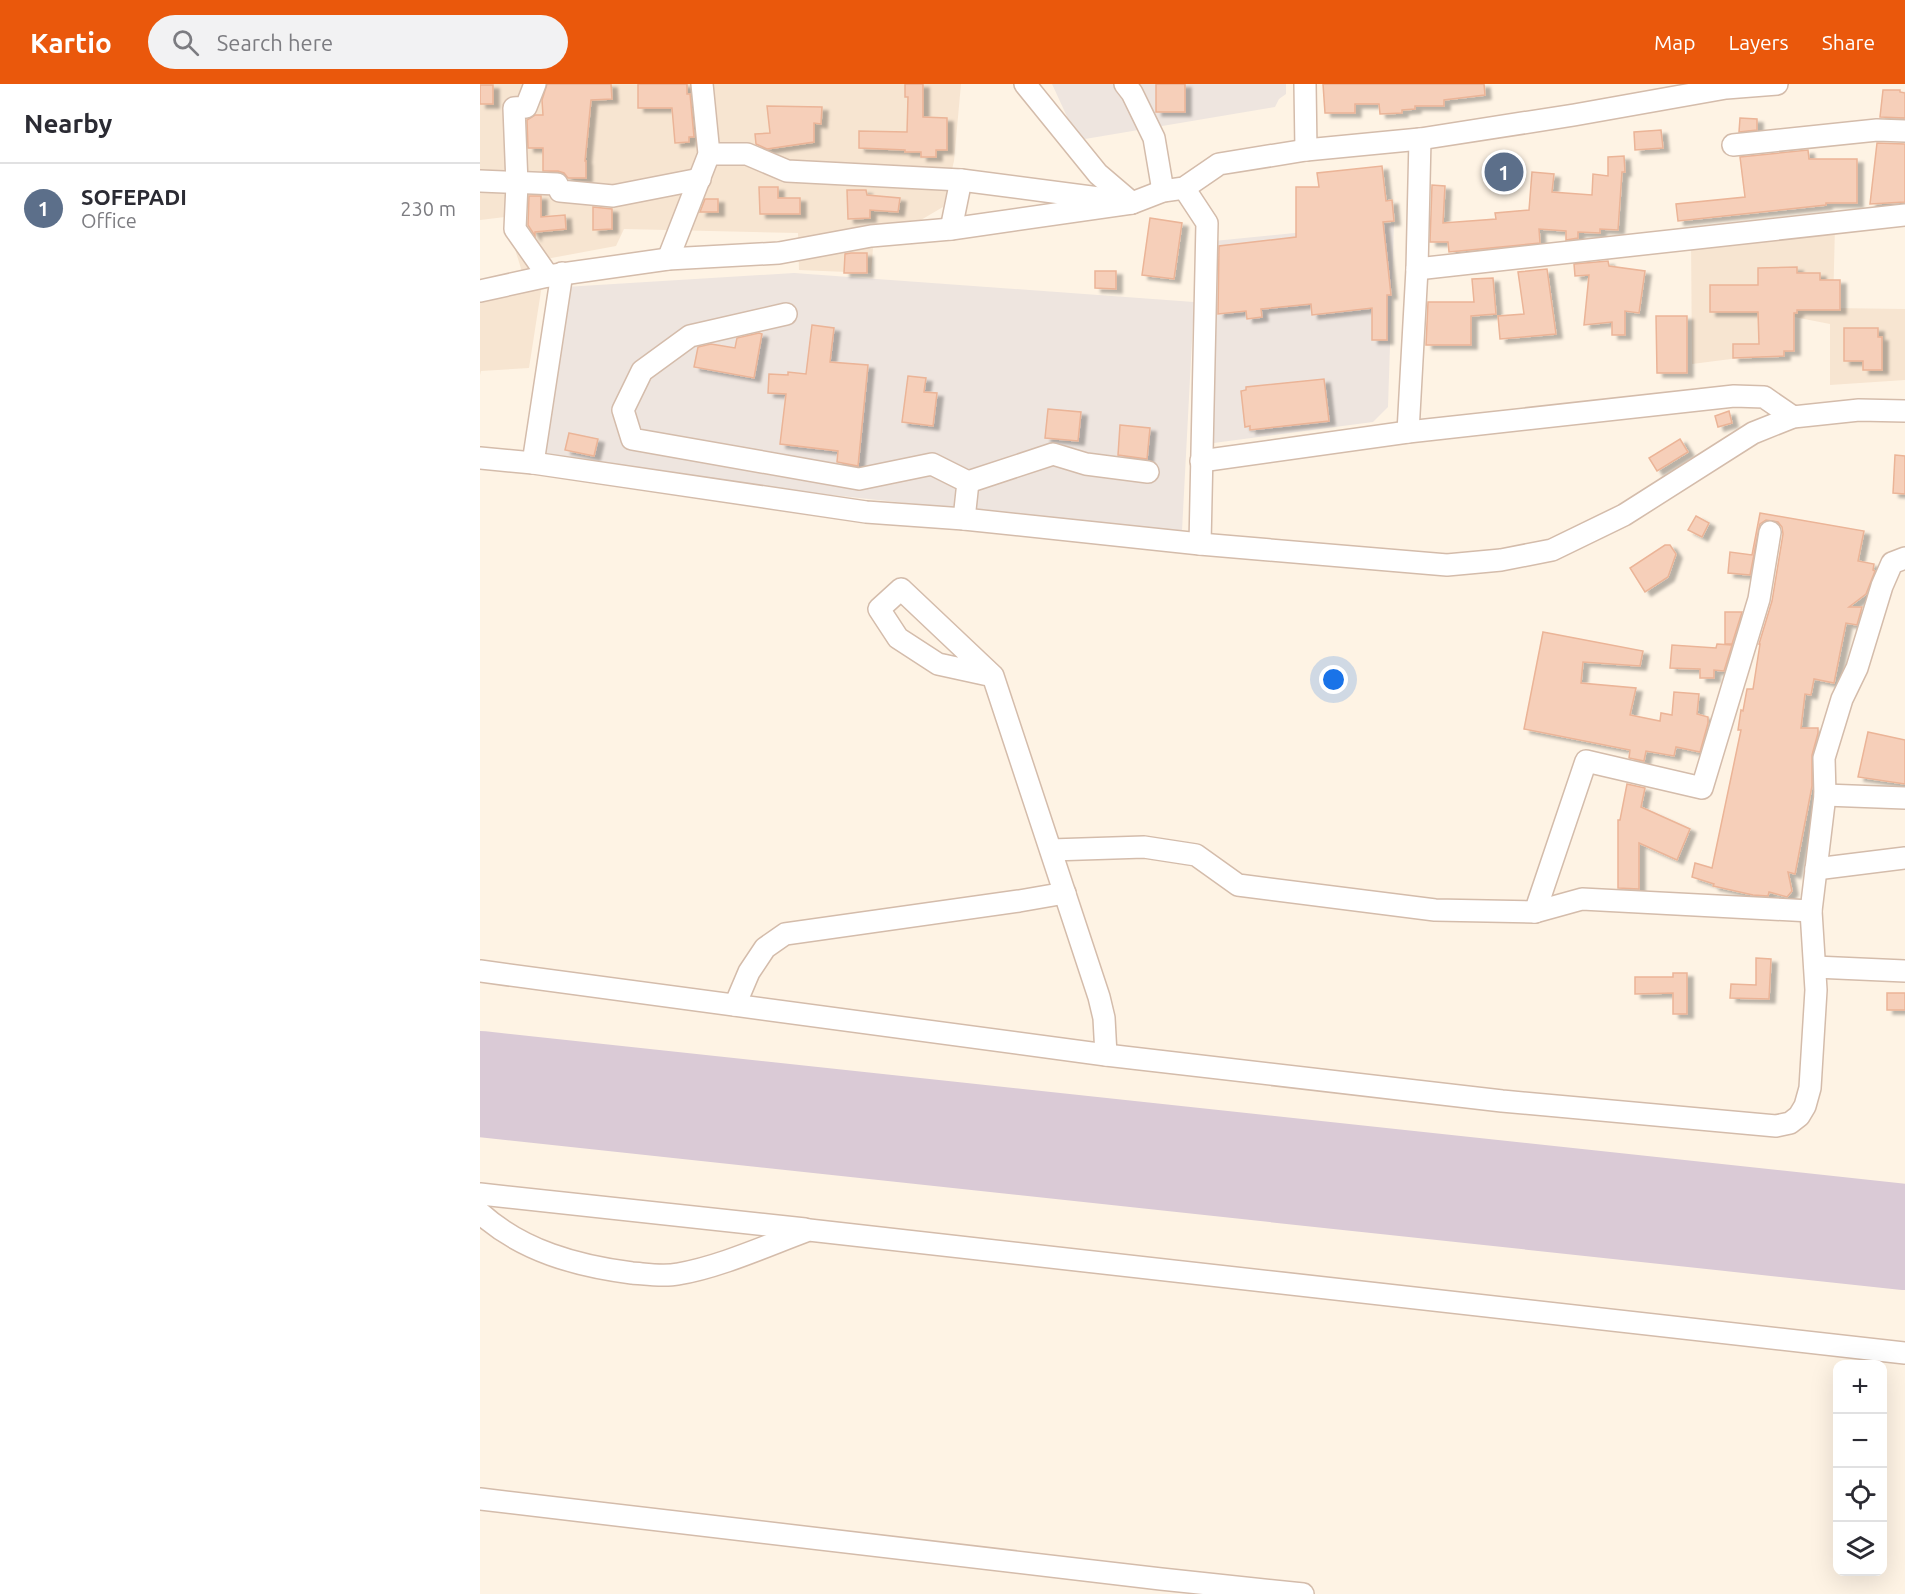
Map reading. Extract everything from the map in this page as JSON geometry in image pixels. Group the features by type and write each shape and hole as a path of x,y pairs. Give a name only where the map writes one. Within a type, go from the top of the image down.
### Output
{"street":[{"path":"533,463 555,275 515,229 517,183 513,108 526,107 535,84"},
{"path":"668,259 709,154 702,84"},
{"path":"1025,84 1098,174 1132,203"},
{"path":"1125,84 1132,93 1154,138 1173,189 1207,223 1200,544"},
{"path":"1305,84 1306,150"},
{"path":"480,291 555,275 668,259 779,253 872,236 951,229 1132,203 1173,189 1219,164 1306,150 1420,139 1574,115 1727,86 1777,84"},
{"path":"1733,145 1877,130 1905,132"},
{"path":"1408,432 1417,269 1420,139"},
{"path":"709,154 747,154 787,171 962,180 1132,203"},
{"path":"480,181 557,184 560,191 613,196 700,179"},
{"path":"951,229 962,180"},
{"path":"1417,269 1905,216"},
{"path":"786,314 690,336 642,371 623,410 632,439 859,479 932,464 968,482 1053,454 1086,464 1148,472"},
{"path":"1201,461 1408,432 1734,396 1764,397 1793,417"},
{"path":"480,458 533,463 867,512 964,519 1200,544 1447,565 1500,560 1552,550 1624,516 1754,433 1793,417 1859,410 1905,411"},
{"path":"964,519 968,482"},
{"path":"1535,912 1586,761 1702,788 1759,599 1770,532"},
{"path":"480,971 1106,1055 1502,1101 1776,1126 1790,1123 1799,1116 1805,1106 1810,1088 1816,990 1812,911 1825,795 1824,758 1842,699 1857,668 1882,586 1892,563 1905,558"},
{"path":"993,676 938,664 898,638 879,609 901,589 993,676 1099,997 1104,1018 1106,1055"},
{"path":"1825,795 1905,798"},
{"path":"1051,850 1144,847 1196,855 1238,885 1436,910 1535,912 1582,899 1812,911"},
{"path":"1816,868 1905,858"},
{"path":"735,1005 749,972 765,948 785,934 1020,901 1065,892"},
{"path":"1815,967 1905,971"},
{"path":"480,1194 1905,1353"},
{"path":"480,1213 525,1244 560,1259 604,1269 647,1274 677,1274 757,1250 809,1230"},
{"path":"480,1499 1160,1587 1303,1594"}],"shaded area":[{"path":"480,84 961,84 954,161 943,207 873,248 871,273 799,270 798,233 624,229 616,246 546,259 529,368 481,371 480,375 480,296 528,291 505,217 480,220"},
{"path":"1052,84 1286,84 1286,94 1279,99 1275,107 1085,139 1075,134"},
{"path":"1394,223 1388,407 1373,422 1206,444 1204,242"},
{"path":"1835,226 1833,308 1905,309 1905,380 1830,385 1830,324 1794,317 1794,351 1692,364 1691,238"},
{"path":"794,273 1194,302 1182,531 990,515 976,511 965,501 952,508 665,477 540,456 565,287"}],"building":[{"path":"547,84 611,84 612,99 591,100 585,161 586,178 568,178 564,173 558,171 543,171 543,148 528,148 527,120 535,115 543,115 542,100"},
{"path":"638,84 687,84 694,137 689,137 689,142 675,143 672,108 638,108"},
{"path":"905,84 923,84 923,117 947,118 947,150 936,150 936,157 921,157 921,152 905,152 905,150 859,148 859,131 907,132 908,97 905,97"},
{"path":"1156,84 1185,84 1185,112 1156,112"},
{"path":"1323,84 1484,84 1485,95 1444,100 1444,106 1415,106 1415,109 1402,110 1402,113 1380,114 1379,104 1355,104 1355,113 1325,113"},
{"path":"480,85 493,85 493,104 480,104"},
{"path":"1883,90 1900,90 1905,93 1905,118 1880,117"},
{"path":"767,106 822,107 821,124 814,123 814,142 767,149 756,144 755,134 770,133"},
{"path":"1740,118 1757,119 1757,130 1739,132"},
{"path":"1661,130 1663,148 1635,150 1634,132"},
{"path":"1877,143 1905,144 1905,202 1870,204"},
{"path":"1808,150 1809,159 1857,159 1857,203 1826,203 1826,205 1678,221 1676,204 1745,197 1740,157"},
{"path":"1624,156 1625,172 1622,172 1618,230 1600,229 1600,233 1578,232 1578,238 1566,240 1566,231 1539,229 1540,243 1449,252 1448,242 1430,242 1432,185 1445,186 1443,223 1496,219 1495,213 1529,210 1532,172 1554,174 1552,192 1592,195 1593,174 1608,176 1608,157"},
{"path":"1382,166 1386,201 1392,200 1394,221 1383,222 1391,295 1387,295 1387,340 1372,340 1372,308 1312,315 1311,304 1261,309 1262,317 1247,319 1246,311 1218,314 1219,246 1296,237 1296,187 1319,187 1317,173"},
{"path":"759,187 778,187 778,198 800,198 800,214 760,214"},
{"path":"847,190 866,190 867,195 900,198 898,212 870,210 870,218 848,219"},
{"path":"529,196 541,196 541,217 565,215 566,229 535,232 535,236 528,225"},
{"path":"705,199 718,199 718,212 700,212"},
{"path":"593,207 612,209 612,229 593,230"},
{"path":"1150,218 1182,223 1174,279 1142,275"},
{"path":"867,253 867,273 844,273 845,254"},
{"path":"1608,261 1609,266 1645,271 1639,313 1625,311 1625,335 1612,335 1612,322 1584,325 1589,275 1575,276 1574,264"},
{"path":"1797,267 1797,273 1820,273 1820,280 1840,280 1840,310 1797,310 1797,313 1794,313 1794,351 1784,351 1784,356 1733,358 1733,344 1759,344 1758,312 1710,312 1710,285 1758,285 1758,268"},
{"path":"1547,269 1556,334 1500,339 1498,316 1524,314 1518,272"},
{"path":"1095,271 1116,271 1116,289 1095,288"},
{"path":"1493,278 1496,314 1471,316 1471,345 1426,345 1428,302 1474,302 1472,279"},
{"path":"1656,316 1687,316 1687,373 1657,373"},
{"path":"812,325 834,328 830,362 868,365 858,466 837,462 838,451 780,444 786,394 768,393 769,374 788,375 788,372 806,374"},
{"path":"1844,328 1878,328 1878,337 1882,337 1882,370 1863,370 1863,361 1844,361"},
{"path":"762,334 754,378 694,367 698,347 711,344 735,348 737,338"},
{"path":"908,376 926,378 924,392 937,393 933,426 902,422"},
{"path":"1324,379 1329,421 1250,430 1250,426 1245,427 1241,391 1246,390 1246,387"},
{"path":"1048,409 1081,412 1078,441 1045,438"},
{"path":"1729,411 1732,423 1718,427 1715,416"},
{"path":"1120,425 1150,428 1147,459 1118,455"},
{"path":"569,433 598,439 594,456 565,450"},
{"path":"1680,439 1688,452 1657,471 1649,458"},
{"path":"1895,455 1905,456 1905,494 1893,493"},
{"path":"1760,513 1864,531 1858,561 1874,564 1873,570 1875,571 1866,594 1849,607 1862,607 1857,625 1846,623 1834,683 1814,679 1811,695 1805,694 1801,728 1818,728 1818,733 1812,755 1812,786 1795,874 1788,872 1792,891 1787,897 1769,892 1768,896 1753,895 1713,886 1714,884 1692,877 1695,863 1712,868 1741,730 1738,730 1741,710 1743,711 1747,689 1753,689 1759,644 1772,601 1783,534 1778,522 1766,520 1760,524 1750,575 1728,573 1730,552 1752,555"},
{"path":"1696,516 1709,523 1702,537 1688,530"},
{"path":"1665,545 1670,545 1676,554 1668,577 1645,592 1630,568"},
{"path":"1725,612 1742,612 1732,644 1725,644"},
{"path":"1543,632 1643,651 1640,666 1583,662 1581,683 1636,688 1630,715 1660,721 1661,713 1672,715 1674,692 1699,694 1697,714 1708,717 1700,752 1676,747 1674,756 1646,751 1644,761 1629,758 1630,750 1524,729"},
{"path":"1717,644 1732,645 1724,671 1714,670 1714,678 1700,678 1700,669 1670,668 1672,645 1716,648"},
{"path":"1868,732 1905,740 1905,784 1858,777"},
{"path":"1627,784 1645,788 1641,807 1690,829 1677,860 1639,843 1639,889 1618,888 1618,820 1620,820"},
{"path":"1756,958 1771,959 1769,999 1730,998 1731,984 1756,985"},
{"path":"1673,973 1687,973 1687,1014 1673,1014 1673,993 1635,994 1635,977 1673,977"},
{"path":"1887,993 1905,993 1905,1010 1887,1010"}],"runway":[{"path":"480,1084 1905,1237"}],"place":[{"name":"SOFEPADI","path":"1504,172"}]}
